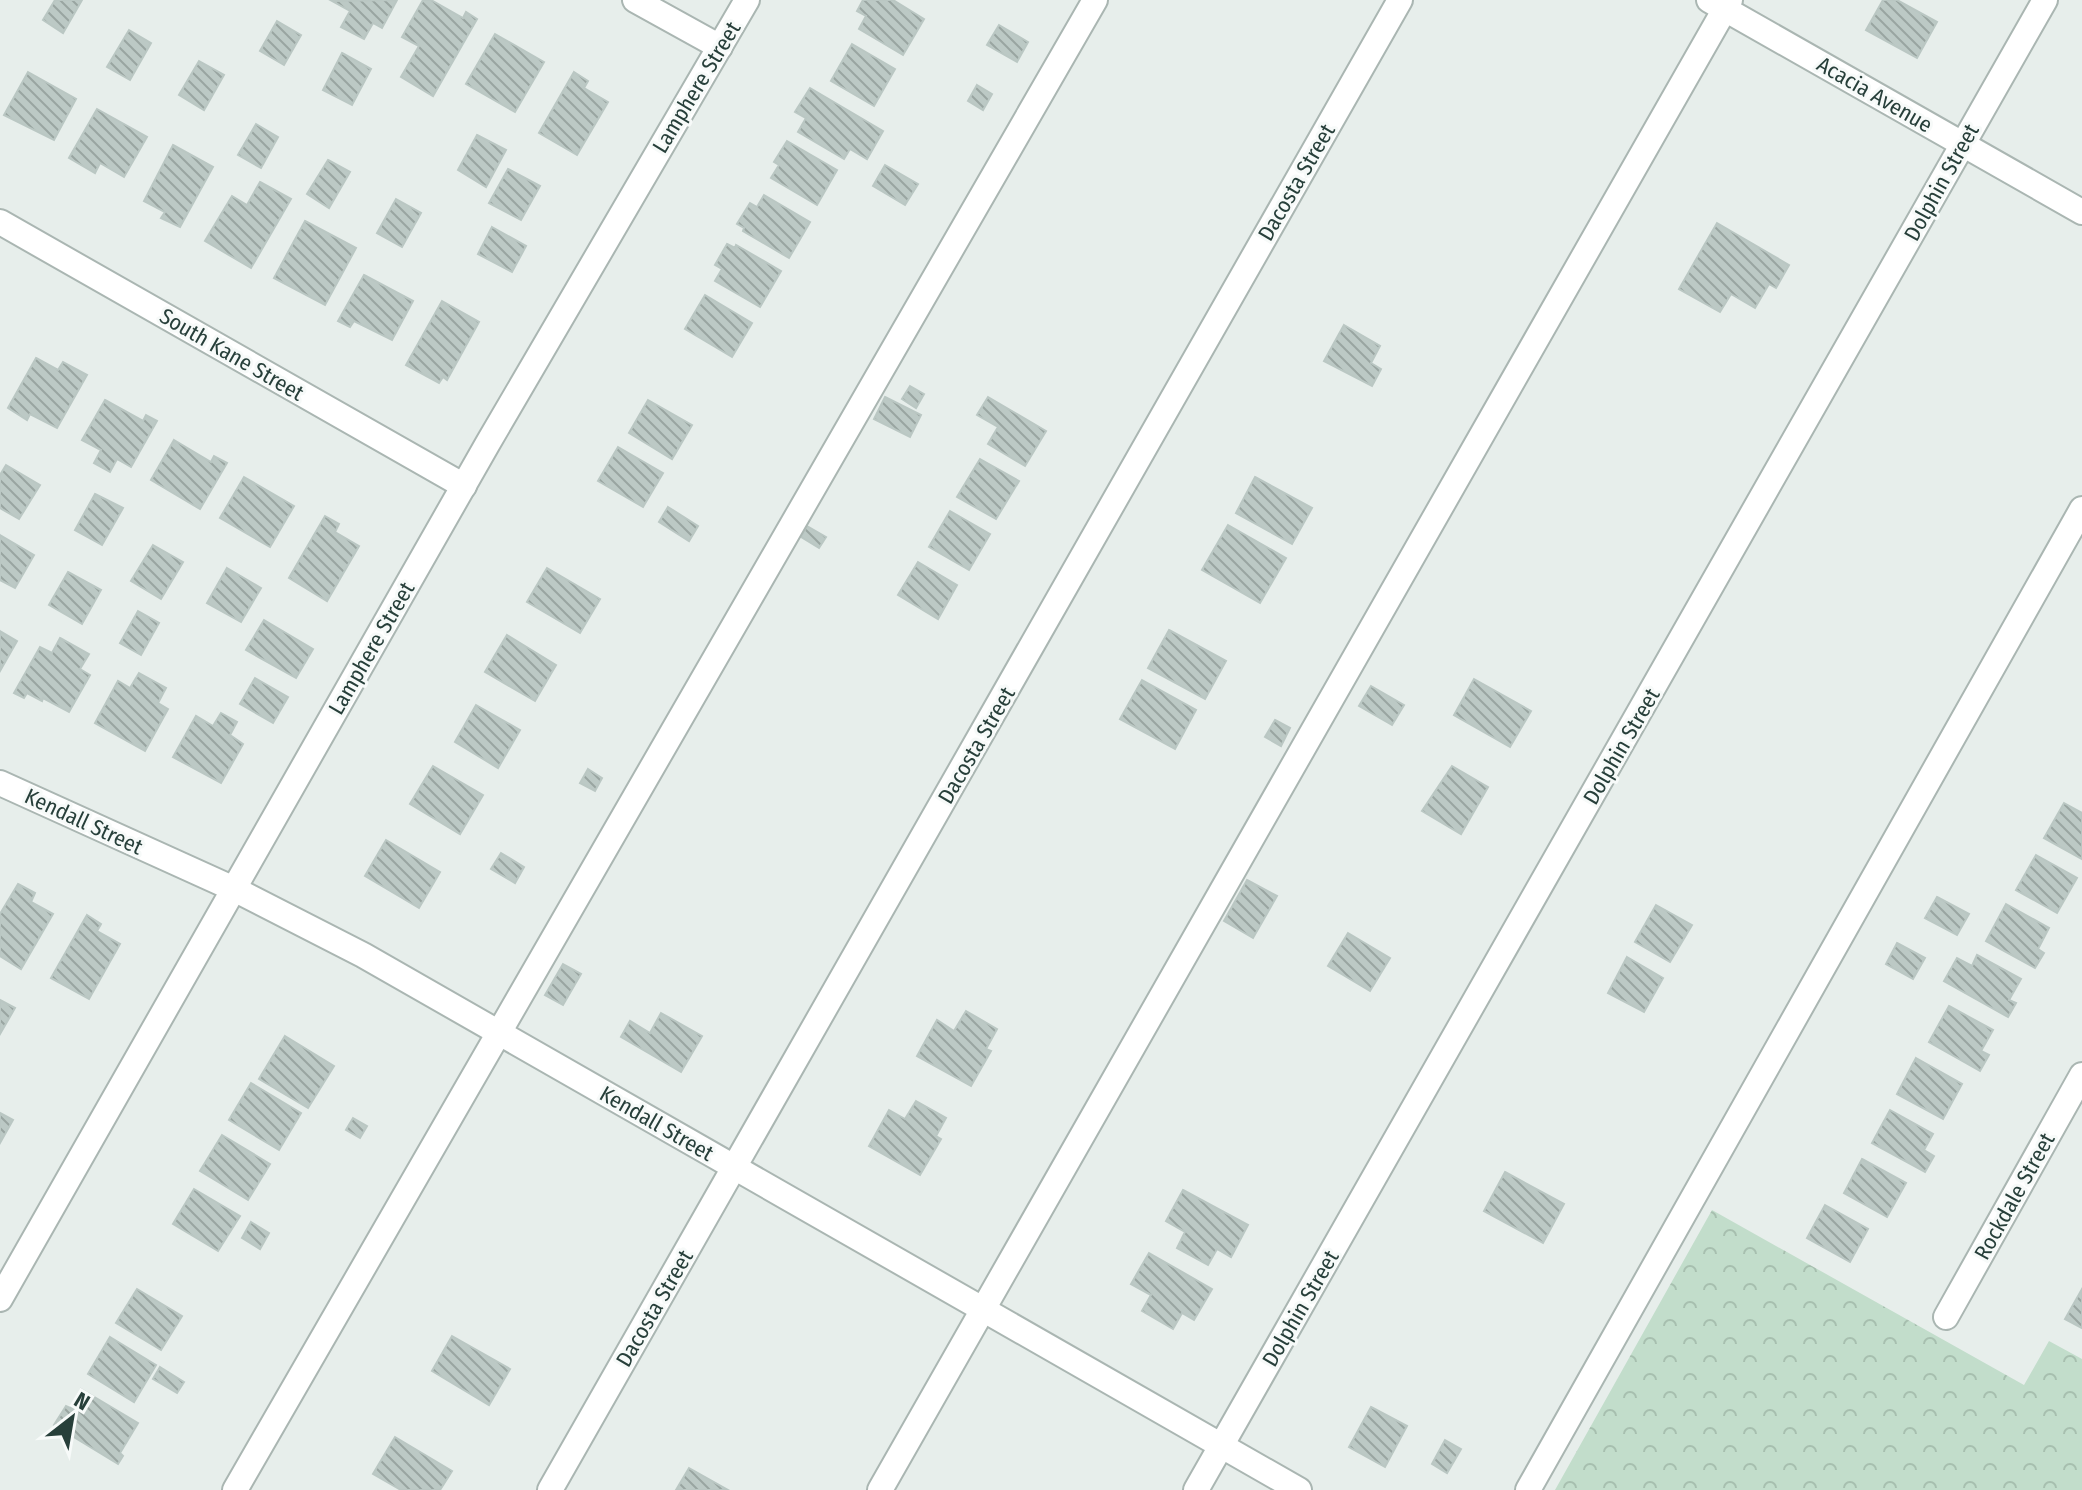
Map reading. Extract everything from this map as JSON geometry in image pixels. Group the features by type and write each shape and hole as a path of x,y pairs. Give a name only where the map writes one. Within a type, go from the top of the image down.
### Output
{"street":[{"path":"635,0 720,47"},
{"name":"Lamphere Street","path":"0,1299 464,486 747,0"},
{"path":"235,1490 1095,0"},
{"name":"Dacosta Street","path":"550,1490 1400,0"},
{"name":"Dolphin Street","path":"1196,1490 2045,0"},
{"path":"880,1490 984,1311 1721,3"},
{"name":"Acacia Avenue","path":"1721,3 2082,212"},
{"name":"South Kane Street","path":"0,222 464,486"},
{"path":"1528,1490 2082,509"},
{"name":"Kendall Street","path":"0,783 234,889 363,955 1299,1490"},
{"name":"Rockdale Street","path":"1946,1317 2082,1075"}],"green space":[{"path":"1712,1210 2024,1385 2049,1341 2082,1359 2082,1490 1555,1490"}],"building":[{"path":"55,0 82,0 63,33 43,20"},
{"path":"397,0 382,28 373,23 364,39 341,27 350,11 332,1"},
{"path":"423,0 431,0 463,18 466,12 477,19 433,96 401,77 419,46 402,37"},
{"path":"863,0 893,0 924,19 903,55 859,29 866,16 857,11"},
{"path":"1883,0 1897,0 1937,22 1917,58 1866,30"},
{"path":"277,21 301,35 284,65 260,51"},
{"path":"999,25 1028,42 1017,62 987,45"},
{"path":"129,30 151,43 130,80 107,67"},
{"path":"495,34 544,62 515,112 466,84"},
{"path":"852,44 895,69 874,106 831,81"},
{"path":"342,53 371,69 352,105 323,90"},
{"path":"199,61 224,75 204,110 179,95"},
{"path":"28,72 76,99 54,140 4,115"},
{"path":"574,72 588,81 584,88 608,102 577,155 539,133"},
{"path":"977,85 992,94 983,110 968,101"},
{"path":"810,88 883,131 867,159 850,149 844,159 798,132 806,118 795,112"},
{"path":"97,109 147,137 124,177 100,163 95,173 69,158"},
{"path":"256,124 278,137 261,168 238,155"},
{"path":"477,135 506,150 486,187 458,170"},
{"path":"787,141 837,170 817,205 771,178 779,165 774,162"},
{"path":"173,145 213,167 180,227 161,218 165,212 144,201"},
{"path":"328,160 350,172 329,208 307,194"},
{"path":"885,165 918,184 905,205 873,186"},
{"path":"508,169 540,186 521,220 489,203"},
{"path":"260,182 291,199 251,268 205,241 232,196 247,205"},
{"path":"764,195 810,222 789,258 743,231 744,228 737,224 750,203 757,207"},
{"path":"396,199 421,213 402,247 377,233"},
{"path":"305,221 356,248 325,305 274,278"},
{"path":"1717,223 1789,265 1776,288 1769,284 1755,308 1731,294 1720,312 1679,289"},
{"path":"492,227 526,246 512,272 478,254"},
{"path":"727,244 735,248 736,245 781,271 760,307 715,281 722,269 715,265"},
{"path":"364,275 413,301 392,340 354,321 350,327 338,321"},
{"path":"705,295 752,323 732,357 685,329"},
{"path":"442,301 479,322 447,380 443,377 439,383 406,365"},
{"path":"1344,325 1380,346 1371,363 1381,369 1372,386 1324,361"},
{"path":"36,358 58,370 63,362 87,375 57,428 30,414 27,420 8,408"},
{"path":"910,386 924,394 916,408 902,399"},
{"path":"885,397 921,415 910,437 874,419"},
{"path":"988,397 1046,431 1025,466 988,444 998,427 977,415"},
{"path":"105,400 143,421 146,415 157,421 131,467 117,459 110,472 94,463 101,450 82,440"},
{"path":"648,400 692,425 672,459 629,433"},
{"path":"174,440 211,462 214,456 227,463 200,509 151,480"},
{"path":"618,447 663,473 643,507 598,481"},
{"path":"980,459 1019,481 996,519 957,497"},
{"path":"6,465 40,485 19,519 0,508 0,475"},
{"path":"244,477 294,506 270,547 220,518"},
{"path":"1255,477 1312,508 1292,544 1236,513"},
{"path":"95,494 123,508 102,545 75,530"},
{"path":"668,507 698,526 689,541 659,522"},
{"path":"950,511 990,534 969,570 929,547"},
{"path":"325,516 339,524 335,532 359,546 327,601 289,578"},
{"path":"1228,525 1286,558 1260,603 1202,570"},
{"path":"807,526 826,537 819,548 801,537"},
{"path":"0,535 34,555 15,588 0,580"},
{"path":"153,545 183,562 161,599 131,581"},
{"path":"918,562 957,585 938,619 898,595"},
{"path":"227,568 261,588 241,622 207,603"},
{"path":"547,568 600,599 580,633 527,602"},
{"path":"68,572 101,590 82,624 49,605"},
{"path":"138,611 159,623 141,655 120,643"},
{"path":"264,620 313,649 296,678 246,650"},
{"path":"1169,630 1226,661 1205,699 1148,668"},
{"path":"0,631 17,641 0,671"},
{"path":"507,635 556,665 535,701 485,672"},
{"path":"60,638 89,654 80,669 90,675 69,712 43,698 42,701 27,693 24,698 14,693 40,647 52,653"},
{"path":"139,673 166,688 158,703 168,709 145,751 95,723 118,681 130,688"},
{"path":"255,678 288,697 273,723 240,704"},
{"path":"1474,679 1531,711 1510,747 1454,715"},
{"path":"1142,680 1196,710 1175,749 1120,719"},
{"path":"1371,686 1404,705 1392,725 1359,706"},
{"path":"476,705 520,730 498,768 455,742"},
{"path":"221,713 237,722 230,735 243,744 221,783 173,757 196,716 213,726"},
{"path":"1275,720 1290,728 1281,746 1265,737"},
{"path":"433,766 483,795 460,834 410,804"},
{"path":"1452,766 1488,787 1461,834 1422,811"},
{"path":"588,769 602,778 595,791 580,783"},
{"path":"2064,803 2082,813 2082,859 2044,838"},
{"path":"386,840 440,872 419,908 365,876"},
{"path":"501,853 524,867 515,883 491,869"},
{"path":"2036,855 2077,878 2057,913 2016,890"},
{"path":"1247,880 1277,896 1253,938 1224,921"},
{"path":"18,884 35,893 31,902 53,914 21,969 0,956 0,914"},
{"path":"1937,897 1969,914 1957,935 1925,918"},
{"path":"2006,904 2049,928 2038,949 2044,953 2035,968 1986,941"},
{"path":"1656,905 1692,925 1670,962 1635,942"},
{"path":"87,915 101,924 97,931 120,944 89,999 51,978"},
{"path":"1348,933 1390,958 1370,991 1328,966"},
{"path":"1897,943 1925,958 1913,979 1886,964"},
{"path":"1977,955 2021,979 2009,1000 2016,1003 2008,1017 1944,981 1957,958 1972,966"},
{"path":"1627,957 1663,978 1644,1012 1608,993"},
{"path":"563,964 581,974 563,1005 545,995"},
{"path":"0,1000 15,1008 0,1034"},
{"path":"1949,1006 1993,1030 1981,1051 1989,1055 1980,1071 1929,1042"},
{"path":"966,1011 997,1029 986,1049 991,1051 971,1086 917,1056 937,1020 954,1031"},
{"path":"661,1013 702,1036 681,1072 621,1037 630,1021 650,1033"},
{"path":"285,1036 334,1066 308,1108 259,1079"},
{"path":"1916,1058 1962,1084 1943,1119 1897,1094"},
{"path":"251,1083 301,1113 279,1150 229,1120"},
{"path":"916,1101 946,1118 936,1136 941,1139 920,1175 869,1146 889,1110 905,1119"},
{"path":"1890,1110 1933,1134 1924,1150 1934,1156 1925,1172 1872,1143"},
{"path":"0,1113 13,1120 0,1143"},
{"path":"353,1118 367,1126 360,1138 346,1130"},
{"path":"222,1135 270,1164 248,1200 200,1171"},
{"path":"1862,1159 1906,1183 1887,1217 1844,1193"},
{"path":"1505,1172 1564,1204 1543,1243 1484,1211"},
{"path":"194,1189 240,1216 218,1251 173,1224"},
{"path":"1183,1190 1248,1225 1231,1257 1217,1249 1208,1265 1177,1248 1185,1232 1166,1221"},
{"path":"1825,1205 1868,1229 1850,1262 1807,1238"},
{"path":"251,1222 269,1233 260,1249 242,1238"},
{"path":"1149,1253 1212,1289 1194,1320 1182,1313 1173,1329 1142,1311 1151,1295 1131,1284"},
{"path":"137,1289 182,1316 161,1350 116,1323"},
{"path":"2082,1289 2082,1328 2065,1319"},
{"path":"452,1336 510,1369 489,1405 432,1371"},
{"path":"110,1337 156,1365 134,1402 88,1374"},
{"path":"160,1367 184,1382 177,1393 153,1379"},
{"path":"81,1389 138,1423 120,1453 123,1456 118,1464 54,1425 66,1406 70,1408"},
{"path":"1371,1407 1407,1426 1385,1467 1349,1447"},
{"path":"395,1437 452,1471 440,1490 401,1490 373,1474"},
{"path":"1445,1440 1461,1449 1447,1473 1432,1464"},
{"path":"689,1468 728,1490 676,1490"}]}
